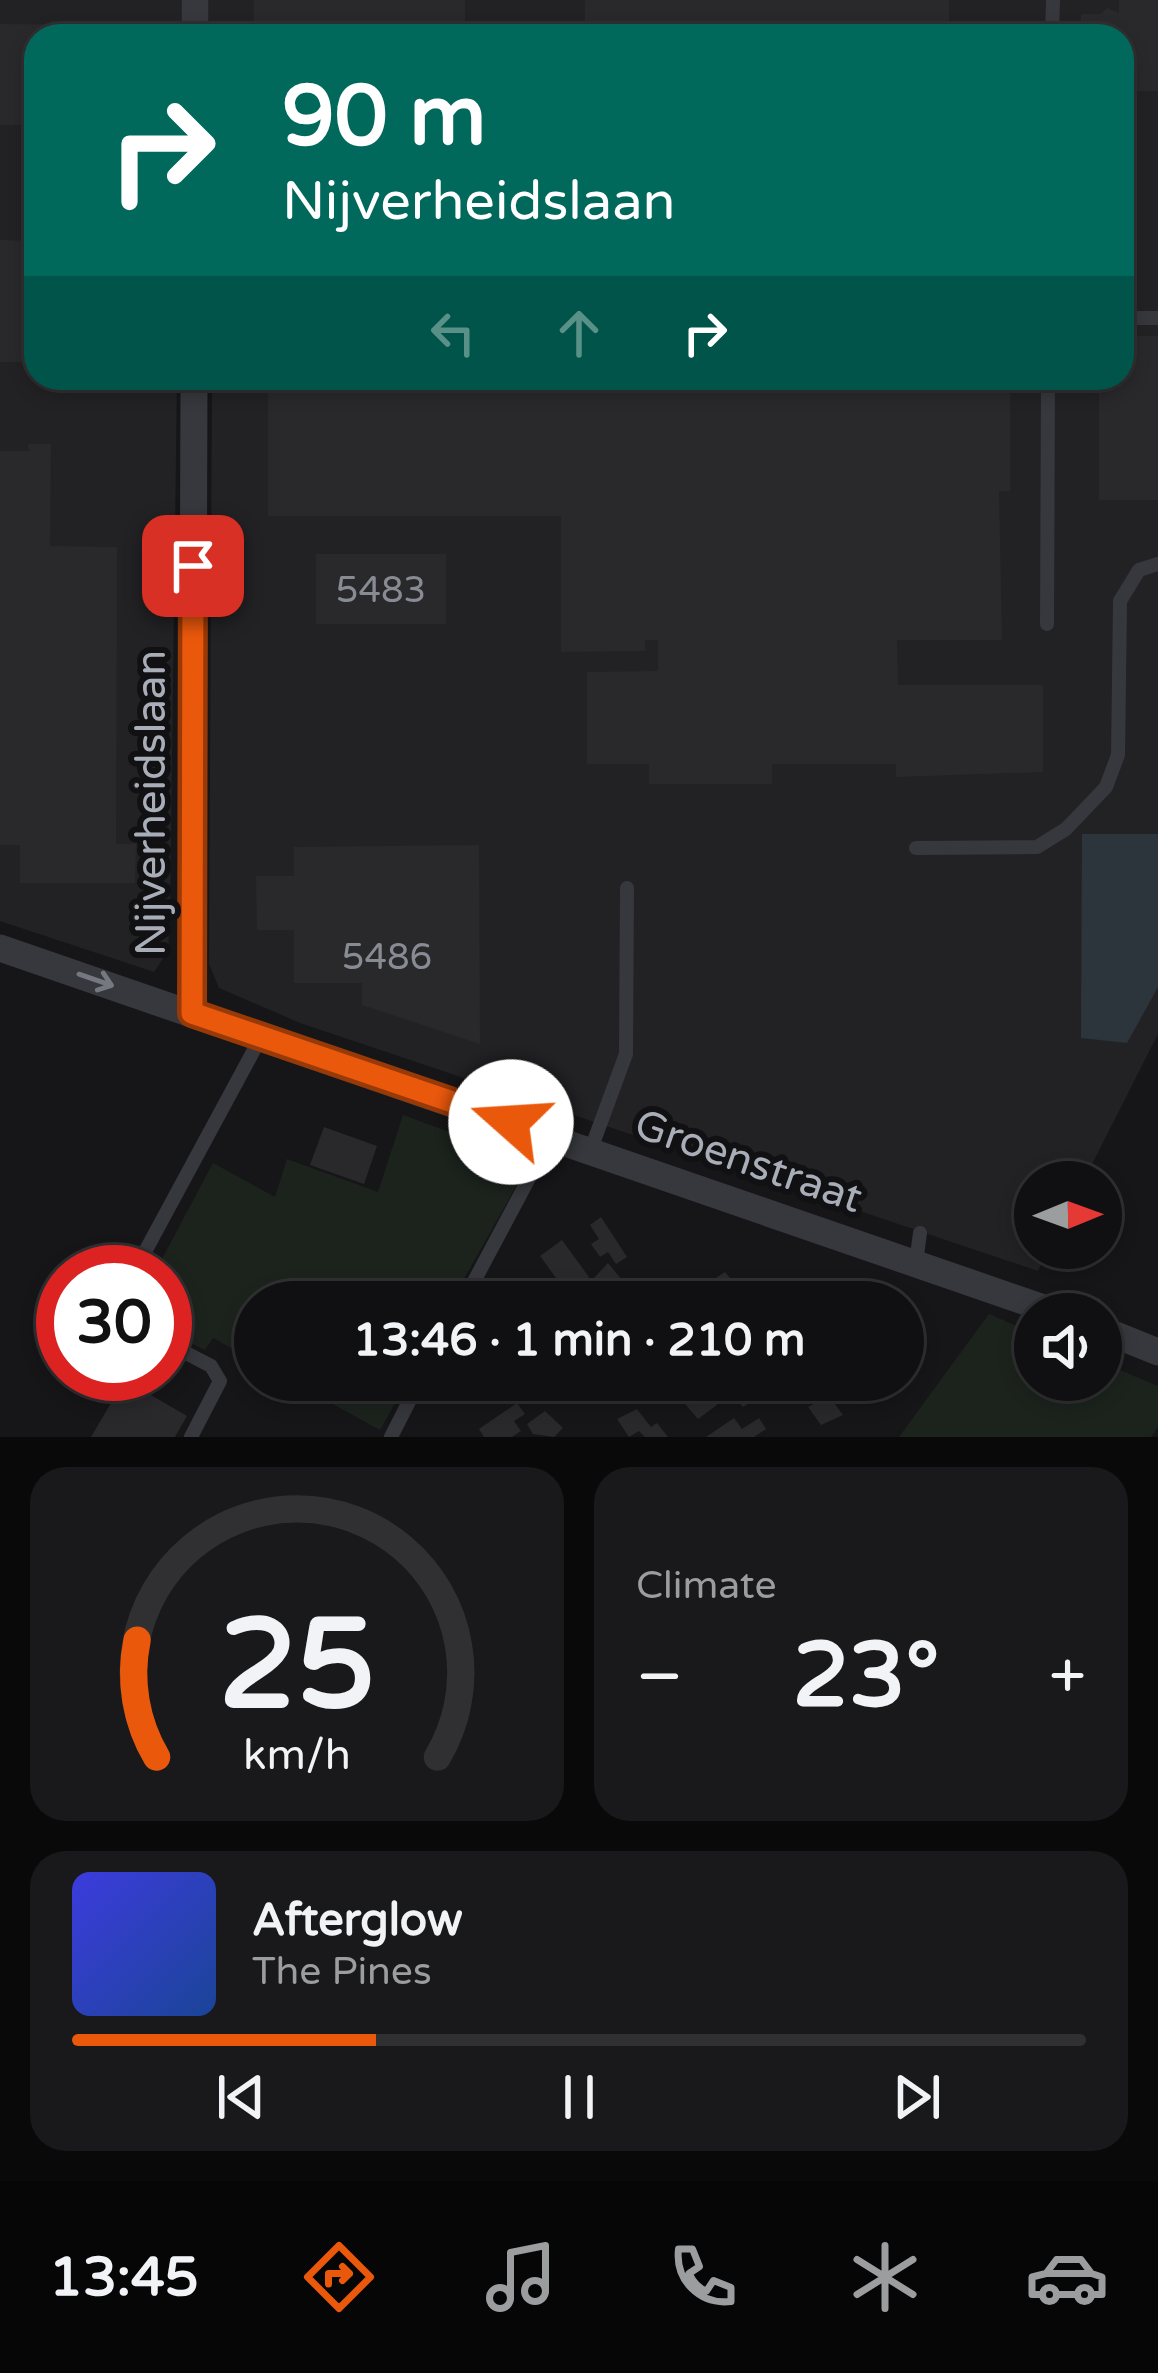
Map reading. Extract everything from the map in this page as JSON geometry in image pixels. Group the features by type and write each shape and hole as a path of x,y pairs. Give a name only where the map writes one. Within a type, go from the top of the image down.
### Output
{"street":[{"name":"Nijverheidslaan","path":"192,1013 194,390"},
{"name":"Groenstraat","path":"0,948 1014,1297"},
{"path":"1122,1337 1158,1352"}],"lane":[{"path":"1047,624 1048,390"},
{"path":"916,848 1036,847 1066,830 1106,787 1118,755 1120,601 1139,570 1158,564"},
{"path":"591,1149 626,1054 627,887"},
{"path":"149,1245 261,1037"},
{"path":"474,1281 552,1136"},
{"path":"916,1263 920,1233"},
{"path":"190,1437 220,1381 211,1366 192,1356"},
{"path":"391,1437 409,1401"}],"shaded area":[{"path":"0,0 181,0 181,24 24,24 24,390 177,390 168,951 154,972 0,921"},
{"path":"209,0 1158,0 1158,1034 1094,1161 1014,1161 1014,1263 300,1023 219,988 209,964 212,390 1134,390 1134,24 209,24"},
{"path":"1082,834 1158,834 1158,987 1127,1043 1081,1038"},
{"path":"403,1115 515,1156 519,1181 463,1281 234,1281 234,1350 213,1338 205,1350 192,1344 192,1245 169,1245 213,1163 275,1197 287,1159 378,1192"},
{"path":"989,1314 1014,1325 1014,1401 1122,1401 1122,1371 1158,1386 1158,1427 1151,1437 899,1437"},
{"path":"327,1401 396,1401 380,1430"}],"building":[{"path":"254,0 465,0 465,24 254,24"},
{"path":"585,0 949,0 949,24 585,24"},
{"path":"1119,0 1158,0 1158,91 1134,91 1134,24 1081,24 1081,14 1101,14 1107,8 1119,13"},
{"path":"0,24 24,24 24,125 0,125"},
{"path":"0,240 24,241 24,362 0,362"},
{"path":"1134,336 1158,336 1158,500 1099,500 1099,390 1134,390"},
{"path":"268,390 1010,390 1010,491 999,491 1002,640 897,640 898,685 1043,685 1043,772 896,777 896,764 772,764 772,784 649,784 649,764 587,764 587,672 658,671 658,640 645,640 645,651 561,652 561,516 268,516"},
{"path":"28,444 51,444 50,546 117,547 116,844 136,844 135,883 20,883 20,845 0,845 0,451 29,451"},
{"path":"316,554 446,554 446,624 316,624"},
{"path":"479,845 480,1044 362,1005 362,983 294,983 294,930 257,930 256,876 294,876 294,847"},
{"path":"324,1127 377,1146 364,1184 310,1165"},
{"path":"601,1217 627,1257 616,1264 608,1252 600,1257 591,1244 599,1239 590,1225"},
{"path":"562,1240 589,1277 558,1281 540,1256"},
{"path":"608,1263 623,1281 595,1281"},
{"path":"725,1272 732,1281 711,1281"},
{"path":"112,1401 161,1401 187,1416 175,1437 91,1437"},
{"path":"682,1401 717,1401 717,1405 698,1419"},
{"path":"833,1401 843,1415 821,1425 808,1407"},
{"path":"517,1403 525,1414 514,1421 521,1431 512,1437 484,1437 479,1429"},
{"path":"637,1409 651,1427 657,1423 668,1437 645,1437 639,1431 629,1437 617,1419"},
{"path":"545,1411 563,1428 554,1437 533,1434 527,1424"},
{"path":"734,1418 742,1429 759,1418 766,1429 754,1437 706,1437"}],"route":[{"path":"193,566 192,1013 511,1122"}]}
